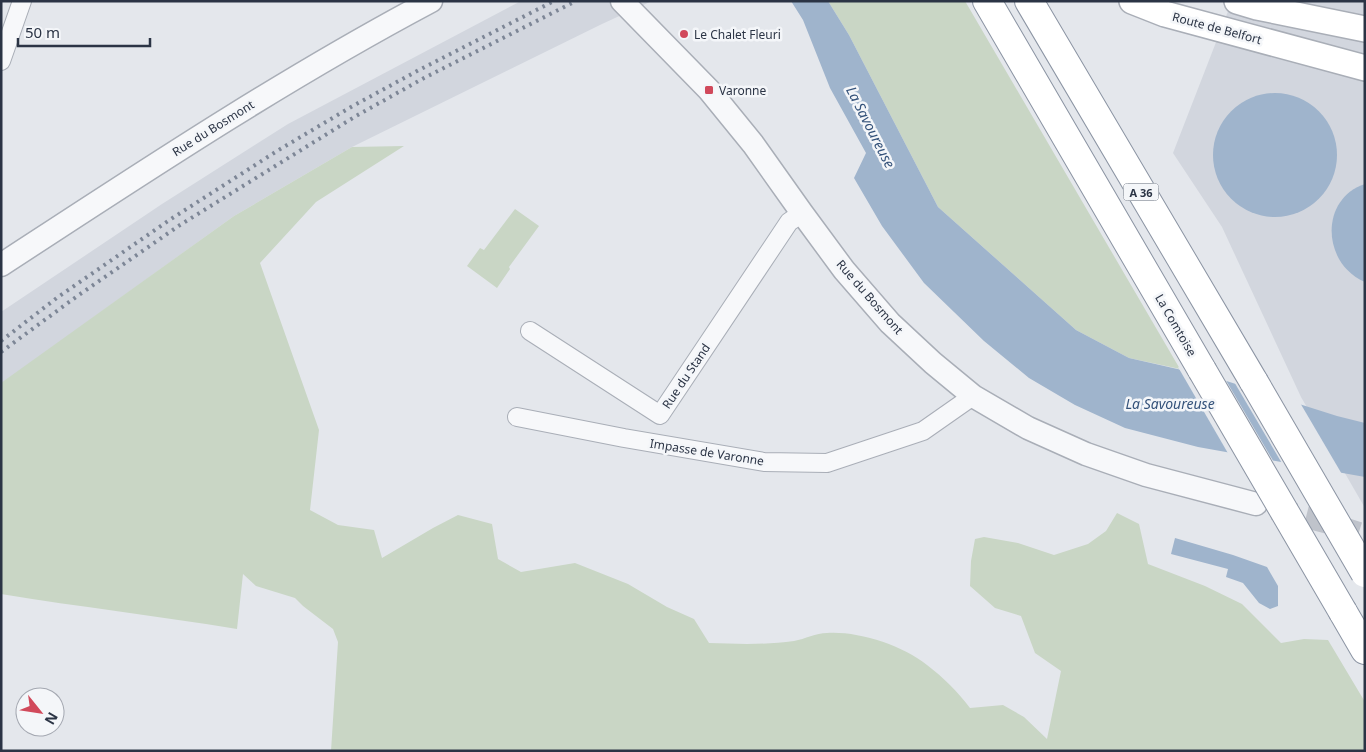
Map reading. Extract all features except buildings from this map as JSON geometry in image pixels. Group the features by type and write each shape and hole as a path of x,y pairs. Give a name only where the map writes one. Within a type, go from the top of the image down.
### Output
{"highway":[{"name":"La Comtoise","path":"987,1 1365,650"},
{"name":"A 36","path":"1029,1 1365,573"}],"main road":[{"name":"Route de Belfort","path":"1132,1 1165,14 1365,68"},
{"path":"1237,1 1257,7 1365,29"}],"street":[{"path":"1,61 22,1"},
{"name":"Rue du Bosmont","path":"1,266 164,159 270,93 384,26 431,1"},
{"name":"Rue du Bosmont","path":"622,1 709,90 753,144 844,270 890,323 933,363 973,396 1028,428 1086,454 1146,475 1256,504"},
{"name":"Rue du Stand","path":"530,331 660,414 789,222 802,213"},
{"name":"Impasse de Varonne","path":"517,417 764,462 827,464 923,431 973,396"}],"shaded area":[{"path":"521,1 652,1 352,147 234,216 1,384 1,312 162,204 288,124"},
{"path":"1232,1 1365,1 1365,508 1301,397 1222,227 1173,153"}],"green space":[{"path":"828,1 965,1 1180,369 1129,358 1076,330 938,207 849,35"},
{"path":"404,146 316,202 260,263 319,430 310,510 338,525 374,530 382,558 458,515 492,524 498,559 521,572 575,563 628,584 667,607 694,619 709,643 751,644 783,642 827,633 852,634 879,641 905,651 927,665 950,685 970,708 1003,705 1024,717 1047,739 1061,671 1035,653 1021,616 995,608 970,586 971,561 975,539 984,537 1018,543 1054,555 1088,544 1106,531 1117,513 1139,524 1148,564 1205,586 1242,604 1281,643 1304,639 1328,640 1365,702 1365,751 331,751 338,642 333,629 295,598 256,586 243,574 237,629 1,594 1,383 234,216 352,147"},
{"path":"515,209 539,226 509,267 510,269 497,288 467,266 480,248 484,250"}],"water":[{"name":"La Savoureuse","path":"791,1 828,1 849,35 938,207 1076,330 1129,358 1217,378 1365,423 1365,477 1198,447 1125,428 1075,405 1029,378 984,341 924,283 882,226 854,178 866,153 830,88 803,20"},
{"path":"1275,93 1299,98 1319,111 1332,131 1337,155 1332,179 1319,199 1299,212 1275,217 1251,212 1231,199 1218,179 1213,155 1218,131 1231,111 1251,98"},
{"path":"1365,184 1365,282 1351,273 1340,261 1334,247 1332,232 1333,217 1340,203 1350,192"},
{"path":"1175,538 1267,567 1278,586 1278,606 1270,609 1259,603 1243,583 1226,577 1228,569 1171,554"}],"pier":[{"path":"1178,367 1224,377 1275,464 1229,455"},
{"path":"1233,380 1299,401 1343,476 1283,465"}],"tunnel":[{"path":"1274,509 1325,522 1365,535"}],"railway":[{"path":"1,341 58,297 171,219 277,151 351,107 419,70 554,1"},
{"path":"1,352 180,225 356,116 424,78 576,1"}],"place":[{"name":"Le Chalet Fleuri","path":"684,34"},
{"name":"Varonne","path":"709,90"}]}
